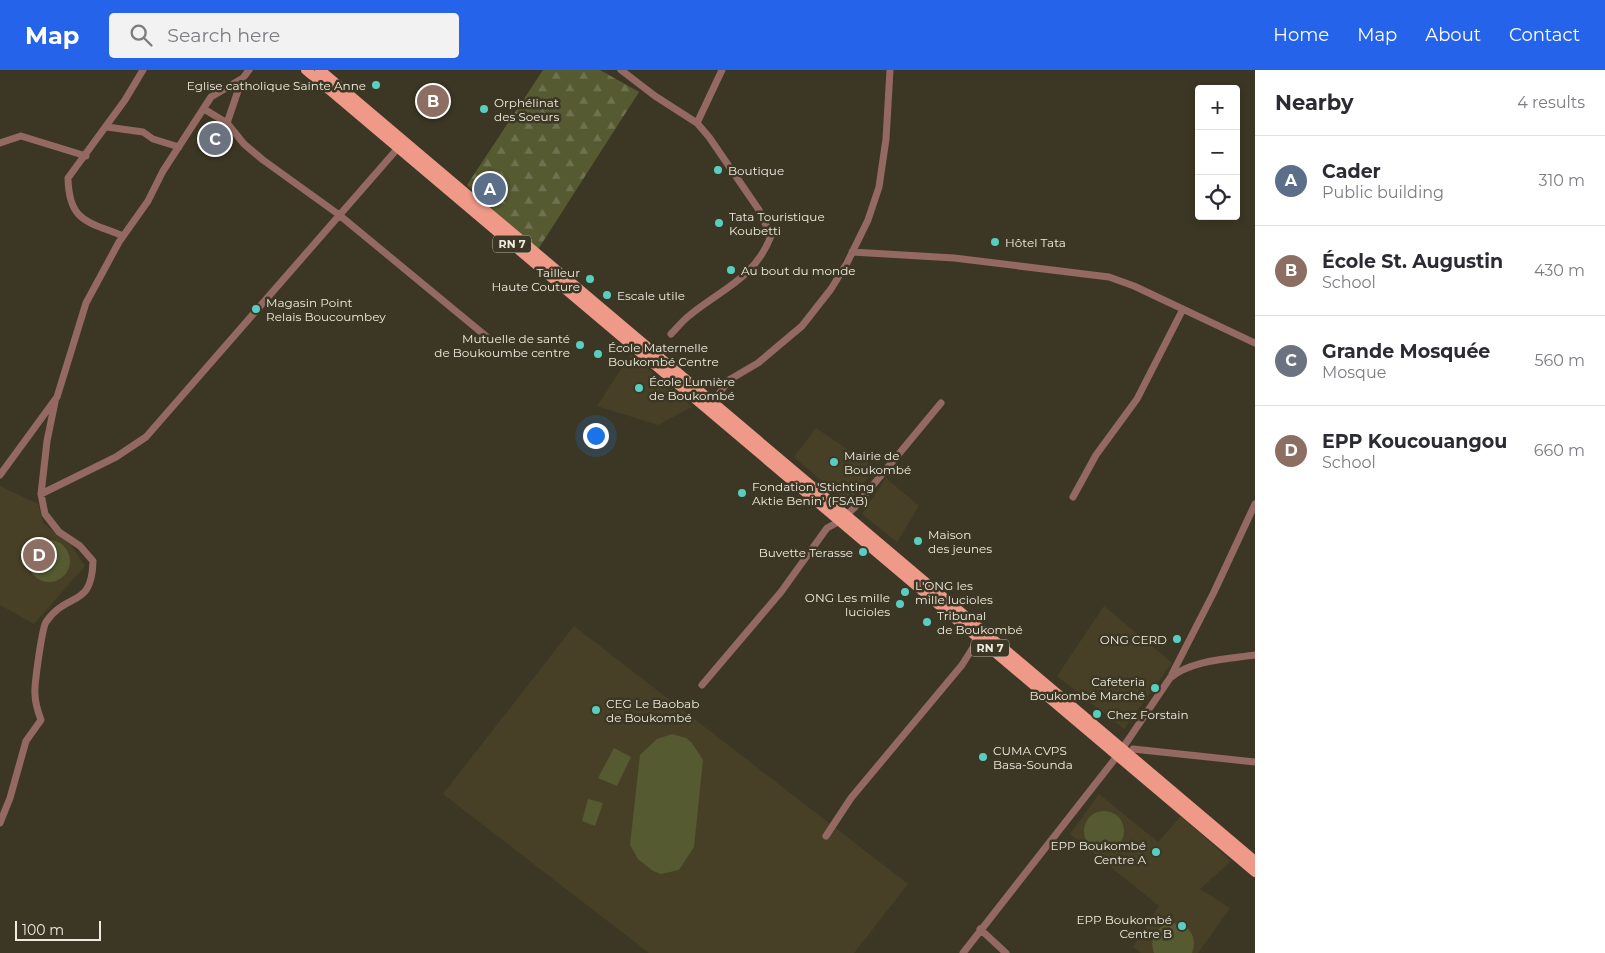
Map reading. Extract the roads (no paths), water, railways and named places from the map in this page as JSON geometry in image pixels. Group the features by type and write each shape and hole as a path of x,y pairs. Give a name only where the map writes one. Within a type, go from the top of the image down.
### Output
{"main road":[{"name":"RN 7","path":"306,70 1125,750 1255,861"},
{"name":"RN 7","path":"320,70 713,402 724,417"},
{"name":"RN 7","path":"844,518 979,638 1125,750 1255,872"}],"street":[{"path":"123,236 80,217 72,208 68,178 107,127 143,70"},
{"path":"227,124 242,78 248,70"},
{"path":"621,70 655,96 697,123 710,137 759,210 770,236 763,255 745,275 689,316 671,334"},
{"path":"697,123 722,70"},
{"path":"713,402 729,380 758,363 802,326 831,289 852,252 868,220 879,187 886,139 890,70"},
{"path":"0,823 10,798 26,741 40,720 34,692 44,624 58,608 86,592 93,579 93,561 80,546 59,532 45,514 41,494 47,440 55,400 86,303 123,236 148,201 163,170 212,97 242,78"},
{"path":"204,109 227,124 244,144 263,160 338,214 487,338"},
{"path":"107,127 143,132 153,139 179,147"},
{"path":"0,143 21,136 86,156"},
{"path":"41,494 116,457 146,437 169,413 199,373 222,353 308,253 338,214 383,167 398,148"},
{"path":"852,252 954,258 1109,277 1255,343"},
{"path":"1073,497 1096,455 1137,399 1183,309"},
{"path":"0,474 55,400"},
{"path":"702,685 781,592 827,528 844,518 880,480 900,451 941,403"},
{"path":"963,953 980,929 1125,750 1170,678 1214,592 1255,504"},
{"path":"826,836 851,798 962,665 979,638"},
{"path":"1170,678 1177,671 1200,664 1255,655"},
{"path":"1125,750 1255,762"},
{"path":"980,929 1006,953"}],"place":[{"name":"Eglise catholique Sainte Anne","path":"376,85"},
{"name":"École St. Augustin","path":"433,101"},
{"name":"Orphélinat des Soeurs","path":"484,109"},
{"name":"Grande Mosquée","path":"215,139"},
{"name":"Boutique","path":"718,170"},
{"name":"Cader","path":"490,189"},
{"name":"Tata Touristique Koubetti","path":"719,223"},
{"name":"Hôtel Tata","path":"995,242"},
{"name":"Au bout du monde","path":"731,270"},
{"name":"Tailleur Haute Couture","path":"590,279"},
{"name":"Escale utile","path":"607,295"},
{"name":"Magasin Point Relais Boucoumbey","path":"256,309"},
{"name":"Mutuelle de santé de Boukoumbe centre","path":"580,345"},
{"name":"École Maternelle Boukombé Centre","path":"598,354"},
{"name":"École Lumière de Boukombé","path":"639,388"},
{"name":"Mairie de Boukombé","path":"834,462"},
{"name":"Fondation 'Stichting Aktie Benin' (FSAB)","path":"742,493"},
{"name":"Maison des jeunes","path":"918,541"},
{"name":"Buvette Terasse","path":"863,552"},
{"name":"EPP Koucouangou","path":"39,555"},
{"name":"L'ONG les mille lucioles","path":"905,592"},
{"name":"ONG Les mille lucioles","path":"900,604"},
{"name":"Tribunal de Boukombé","path":"927,622"},
{"name":"ONG CERD","path":"1177,639"},
{"name":"Cafeteria Boukombé Marché","path":"1155,688"},
{"name":"CEG Le Baobab de Boukombé","path":"596,710"},
{"name":"Chez Forstain","path":"1097,714"},
{"name":"CUMA CVPS Basa-Sounda","path":"983,757"},
{"name":"EPP Boukombé Centre A","path":"1156,852"},
{"name":"EPP Boukombé Centre B","path":"1182,926"}]}
